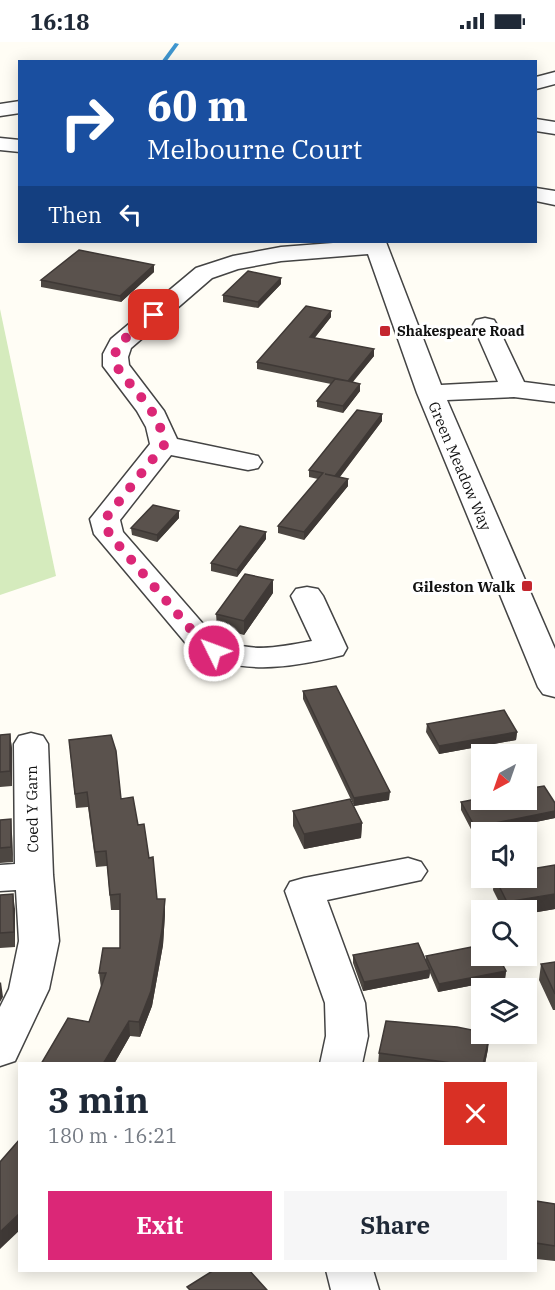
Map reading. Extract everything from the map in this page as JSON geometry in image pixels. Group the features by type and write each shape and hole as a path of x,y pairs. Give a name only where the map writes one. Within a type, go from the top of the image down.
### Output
{"street":[{"path":"537,83 555,78"},
{"path":"0,110 18,106"},
{"path":"537,125 555,128"},
{"path":"0,144 18,146"},
{"path":"537,195 555,198"},
{"path":"307,596 331,648 253,660 232,657 214,651 200,640 109,534 105,526 105,519 164,445 163,435 147,405 116,365 114,355 120,344 204,273 233,263 281,254 375,244"},
{"name":"Green Meadow Way","path":"375,244 430,393 555,687"},
{"path":"485,325 514,389"},
{"path":"430,393 514,389 555,394"},
{"path":"164,445 248,462"},
{"name":"Coed Y Garn","path":"0,1050 29,989 39,941 17,877 31,744"},
{"path":"341,1062 346,1036 345,1003 304,891 408,871"},
{"path":"350,1272 355,1290"}],"green space":[{"path":"0,309 56,576 0,595"}],"building":[{"path":"79,250 154,265 120,296 41,280"},
{"path":"248,271 281,278 258,302 223,295"},
{"path":"306,306 331,311 310,337 374,349 348,381 257,362"},
{"path":"335,379 360,384 343,406 317,401"},
{"path":"357,410 382,414 335,476 325,474 348,479 304,532 278,526 323,473 309,470"},
{"path":"153,505 179,511 157,535 131,528"},
{"path":"240,526 266,532 237,570 211,563"},
{"path":"245,574 273,580 244,621 216,614"},
{"path":"336,686 390,792 354,798 303,691"},
{"path":"504,710 517,732 439,746 427,724"},
{"path":"10,734 10,771 0,772 0,735"},
{"path":"111,735 116,751 121,799 133,797 138,825 144,824 149,858 153,857 157,899 165,899 151,991 139,1022 129,1021 104,1062 42,1062 68,1018 89,1022 106,973 99,973 103,948 120,948 120,894 110,895 106,851 95,852 87,792 75,794 69,740"},
{"path":"544,786 555,803 555,811 500,822 472,822 461,802 471,800 471,810 537,810 537,787"},
{"path":"350,799 362,823 304,834 293,811"},
{"path":"11,819 11,847 0,848 0,820"},
{"path":"555,865 555,894 506,900 500,888 537,888 537,868"},
{"path":"13,894 14,932 0,933 0,895"},
{"path":"418,943 430,970 364,982 353,955"},
{"path":"471,947 471,966 503,966 506,971 439,984 426,956"},
{"path":"555,962 555,994 541,964"},
{"path":"386,1021 471,1030 471,1044 488,1044 483,1062 444,1062 379,1053"},
{"path":"18,1141 18,1215 0,1232 0,1162"},
{"path":"537,1201 555,1204 555,1246 537,1243"},
{"path":"211,1272 251,1272 267,1290 190,1290 187,1287"}],"waterway":[{"path":"165,60 177,44"}],"place":[{"name":"Shakespeare Road","path":"385,331"},
{"name":"Gileston Walk","path":"527,586"}],"route":[{"path":"154,315 120,344 114,355 116,365 136,389 155,418 163,435 164,445 105,519 105,526 109,534 200,640 214,651"}]}
